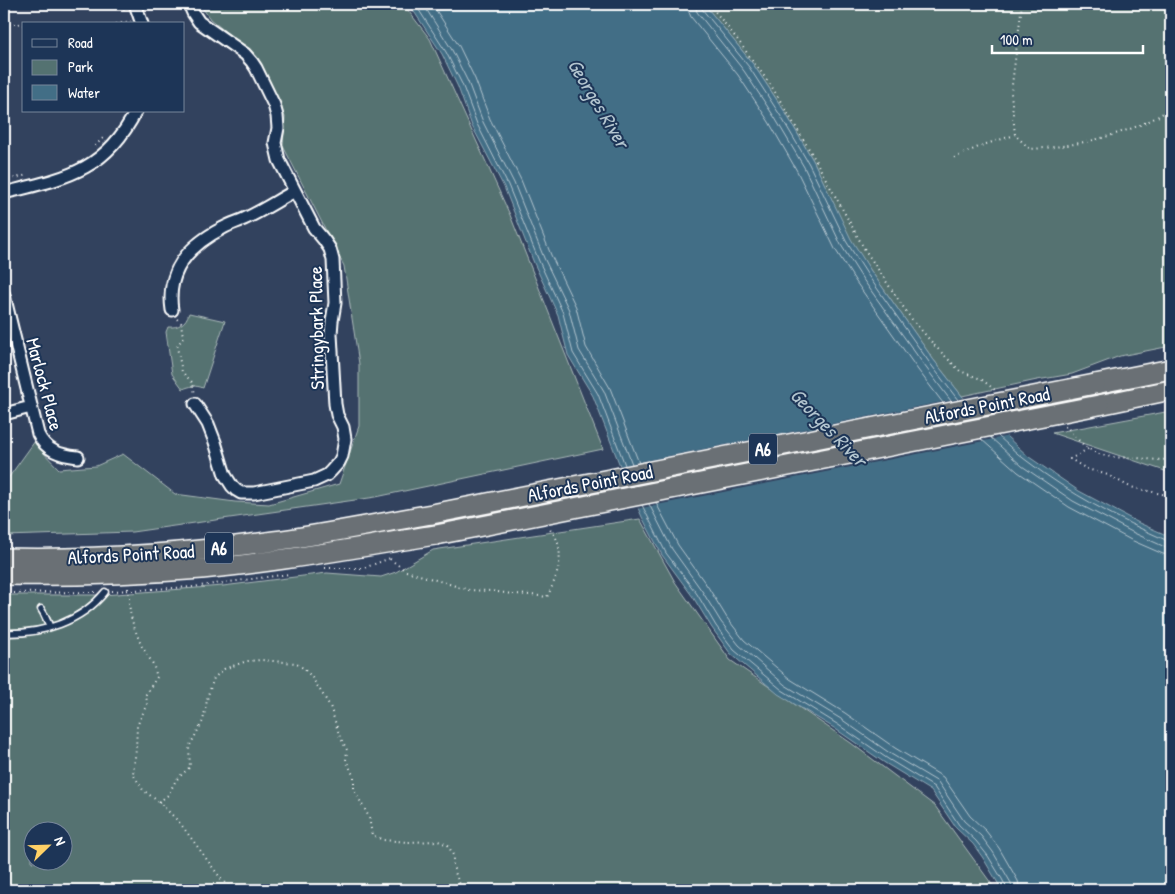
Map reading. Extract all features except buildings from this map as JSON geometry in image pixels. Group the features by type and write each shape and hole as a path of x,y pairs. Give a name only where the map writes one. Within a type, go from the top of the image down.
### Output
{"highway":[{"name":"Alfords Point Road","path":"4,558 117,556 190,551 281,540 386,541 432,514 1171,368"},
{"name":"Alfords Point Road","path":"4,575 103,574 202,568 308,556 386,541 436,535 1171,390"}],"street":[{"path":"135,4 142,21"},
{"name":"Stringybark Place","path":"190,4 193,14 199,22 245,54 256,68 276,110 278,122 275,138 279,160 314,228 328,244 333,260 335,304 331,326 335,404 345,439 342,456 336,467 314,481 254,493 241,492 232,486 225,475 208,424 195,404"},
{"path":"4,193 62,178 91,164 116,142 135,112"},
{"path":"172,310 170,297 173,281 178,267 193,249 215,232 295,191"},
{"name":"Marlock Place","path":"4,296 38,434 50,450 78,457"},
{"path":"4,414 31,407"}],"lane":[{"path":"5,633 26,633 72,619 92,605 104,592"},
{"path":"41,609 50,627"}],"path":[{"path":"709,4 772,87 812,154 865,250 910,317 960,371 981,379 996,391"},
{"path":"1022,4 1012,93 1015,135 1030,149 1053,148 1123,131 1157,118 1171,107"},
{"path":"4,24 22,24"},
{"path":"954,158 983,145 1015,135"},
{"path":"90,150 105,136"},
{"path":"4,181 28,175"},
{"path":"172,310 180,324 184,337 177,347 182,372 193,383 195,404"},
{"path":"1057,428 1066,426 1088,449 1102,455 1153,461 1171,459"},
{"path":"1088,449 1070,459 1087,469 1108,475 1130,487 1171,496"},
{"path":"322,568 364,568 386,541 406,571 469,590 547,597 557,576 560,556 557,540 546,520"},
{"path":"128,588 133,624 141,644 153,664 156,677 146,694 147,704 137,726 133,774 143,790 159,802 180,823 222,880 233,890"},
{"path":"159,802 168,795 176,780 190,767 189,748 203,720 214,678 224,669 247,661 262,660 295,663 311,676 330,706 340,737 347,750 346,760 354,777 354,790 369,817 372,835 383,840 408,842 438,841 448,845 453,855 453,866 458,881 464,890"}],"green space":[{"path":"200,4 403,4 430,39 510,215 603,449 376,497 132,532 4,536 4,484 35,441 39,448 59,469 96,466 123,454 175,494 235,502 269,504 339,484 359,426 359,364 344,266 283,146 285,117 257,57 210,19"},
{"path":"704,4 1171,4 1171,346 1120,356 1072,374 962,396 933,359 850,239 814,162 785,112 753,64"},
{"path":"189,313 225,321 203,388 193,386 183,389 172,374 166,332 168,327 176,327 182,324"},
{"path":"1171,411 1171,473 1052,433"},
{"path":"640,519 675,582 730,660 851,743 935,806 996,890 4,890 4,595 103,595 223,586 327,573 381,577 396,572 433,550"}],"water":[{"name":"Georges River","path":"409,4 704,4 753,64 785,112 814,162 851,239 871,271 933,359 962,396 1029,457 1079,491 1139,523 1171,537 1171,890 1002,890 973,844 956,828 931,791 778,694 730,653 693,597 662,555 642,517 593,396 568,355 558,315 534,263 504,187 472,126 458,87 442,54"}],"pier":[{"path":"967,397 1009,436 636,509 618,466"}]}
